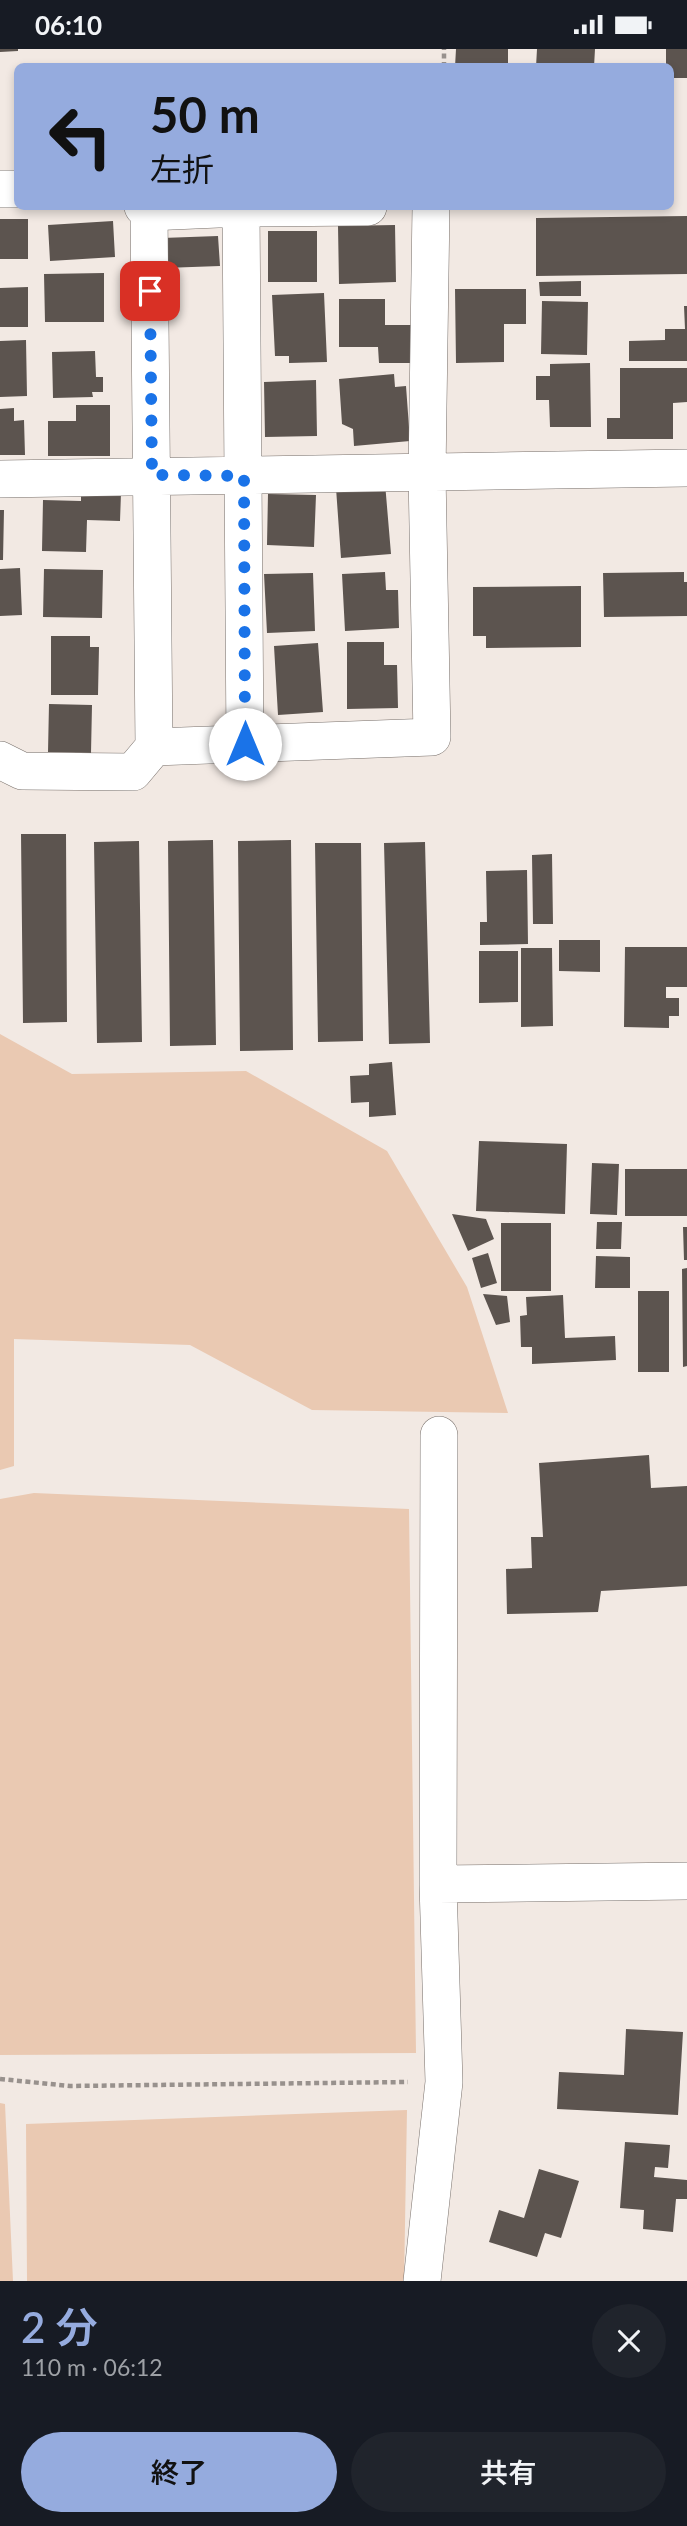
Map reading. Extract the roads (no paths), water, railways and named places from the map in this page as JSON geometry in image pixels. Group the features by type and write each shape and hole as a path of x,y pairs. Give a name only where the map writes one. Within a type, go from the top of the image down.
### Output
{"street":[{"path":"0,760 22,771 133,772 154,747 146,210"},
{"path":"242,210 245,744"},
{"path":"154,747 432,737 427,473 431,210"},
{"path":"0,479 687,468"},
{"path":"422,2281 444,2082 438,1884 439,1435"},
{"path":"438,1884 687,1881"}]}
